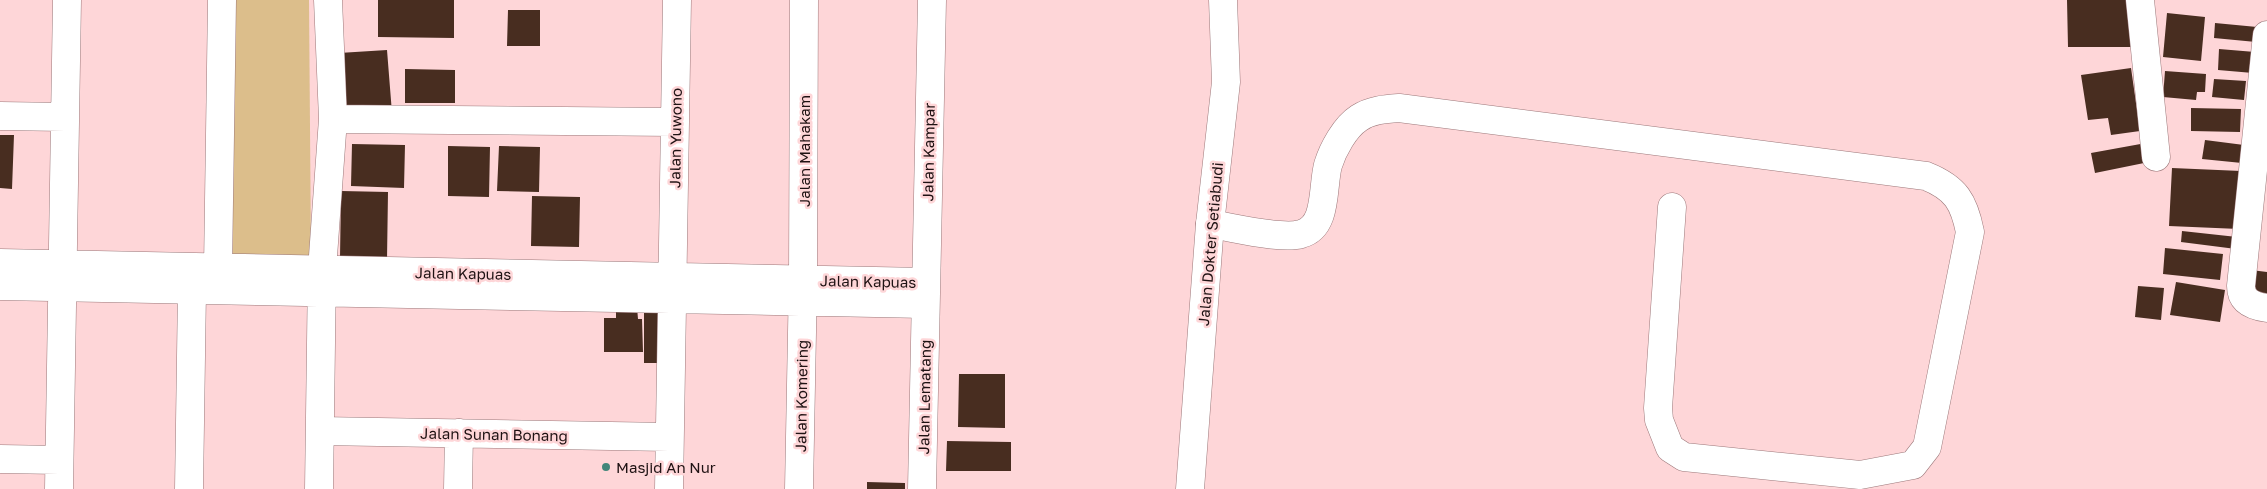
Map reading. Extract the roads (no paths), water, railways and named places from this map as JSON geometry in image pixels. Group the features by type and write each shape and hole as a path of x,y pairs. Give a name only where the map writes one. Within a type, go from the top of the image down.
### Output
{"main road":[{"path":"59,489 67,0"},
{"path":"218,268 222,0"},
{"path":"318,489 322,281 332,119 328,0"},
{"name":"Jalan Yuwono","path":"668,489 677,0"},
{"name":"Jalan Mahakam","path":"803,291 804,0"},
{"name":"Jalan Kampar","path":"925,293 932,0"},
{"name":"Jalan Dokter Setiabudi","path":"1190,489 1210,224 1226,82 1223,0"},
{"path":"2140,0 2156,157"},
{"path":"2267,36 2241,286 2241,294 2247,301 2255,306 2267,308"},
{"path":"1210,224 1288,236 1301,234 1313,228 1319,219 1328,164 1348,127 1360,117 1378,110 1399,108 1926,176 1944,184 1958,197 1967,214 1970,232 1927,447 1913,465 1860,475 1684,457 1670,448 1659,420 1658,408 1672,207"},
{"path":"0,116 65,118"},
{"path":"332,119 675,122"},
{"name":"Jalan Kapuas","path":"0,263 62,276 192,290 322,281 925,293"},
{"name":"Jalan Kapuas","path":"0,286 62,276 218,268 322,281"},
{"path":"189,489 192,290"},
{"name":"Jalan Komering","path":"799,489 803,291"},
{"name":"Jalan Lematang","path":"922,489 925,293"},
{"name":"Jalan Sunan Bonang","path":"320,431 669,438"},
{"path":"458,433 458,489"},
{"path":"0,459 59,460"}],"place":[{"name":"Masjid An Nur","path":"606,467"}]}
